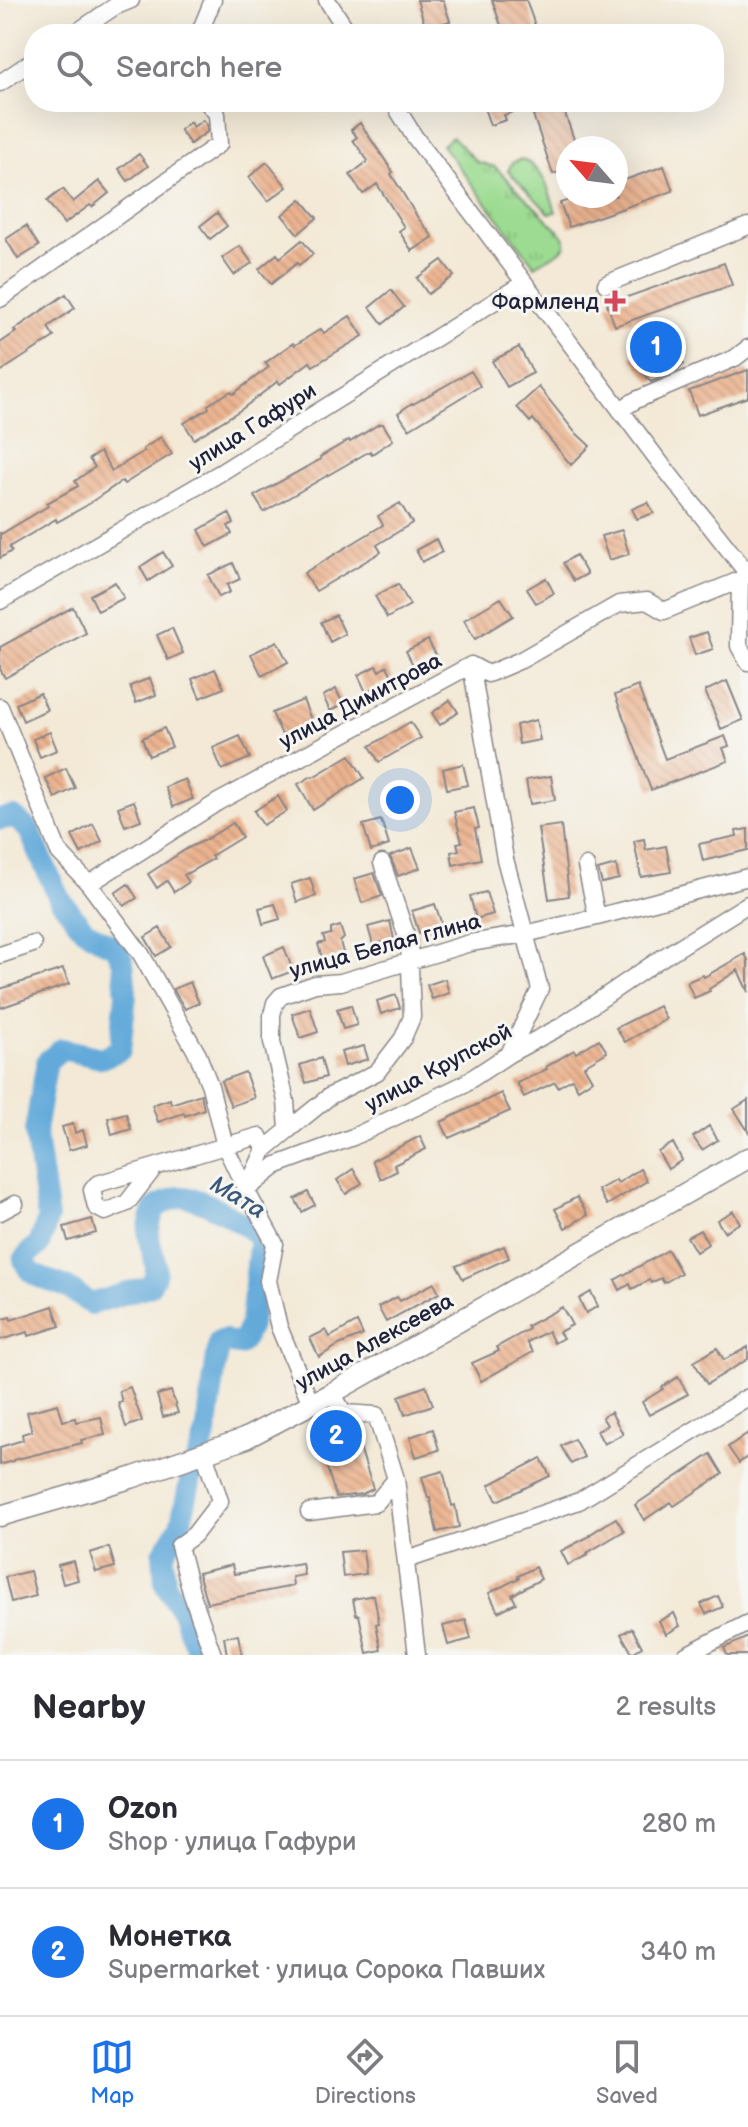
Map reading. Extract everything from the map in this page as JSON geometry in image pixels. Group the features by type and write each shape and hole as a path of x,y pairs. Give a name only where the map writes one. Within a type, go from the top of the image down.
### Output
{"main road":[{"name":"улица Алексеева","path":"0,1516 131,1478 244,1439 332,1393 748,1158"}],"street":[{"path":"89,24 131,0"},
{"path":"203,24 213,0"},
{"path":"327,0 343,24"},
{"path":"0,83 24,67"},
{"path":"0,299 219,144 215,112"},
{"path":"399,112 414,136 745,575 739,646 748,662"},
{"path":"606,284 748,226"},
{"name":"улица Гафури","path":"0,601 220,473 524,283"},
{"path":"620,410 636,400 735,358 748,348"},
{"name":"улица Димитрова","path":"89,884 218,802 471,665 488,674 521,660 619,604 647,601 664,611 745,575"},
{"path":"471,665 505,859 540,989 509,1054"},
{"path":"0,707 59,852 89,884 141,954 198,1055 210,1086 225,1146 275,1244 268,1281 279,1327 311,1404"},
{"path":"246,1190 265,1149 330,1096 377,1072 403,1038 412,1017 409,943 382,863"},
{"path":"586,866 597,917"},
{"name":"улица Белая глина","path":"288,1130 286,1101 272,1042 272,1015 275,1003 281,996 315,984 341,982 470,943 597,917 748,877"},
{"name":"улица Крупской","path":"246,1190 277,1165 367,1131 462,1085 509,1054 560,1027 748,904"},
{"path":"0,955 33,944"},
{"path":"154,1168 259,1136 265,1149"},
{"path":"332,1393 344,1413 376,1415 396,1479 417,1655"},
{"path":"407,1560 579,1501 748,1397"},
{"path":"201,1454 220,1501 194,1535 179,1546 213,1655"},
{"path":"309,1512 376,1503 396,1479"},
{"path":"686,1655 748,1623"}],"green space":[{"path":"452,137 477,162 495,167 562,234 565,246 559,252 535,266 442,145"},
{"path":"521,159 541,174 556,212 549,213 508,171 512,163"}],"building":[{"path":"417,0 443,0 450,21 424,24"},
{"path":"492,0 526,0 534,24 500,24"},
{"path":"485,112 513,112 504,115 506,120 490,125"},
{"path":"532,112 564,112 573,136 556,136 556,173 553,174"},
{"path":"203,120 207,132 190,144 180,130 190,122 193,127"},
{"path":"360,123 433,237 412,251 399,231 404,227 377,184 363,194 350,175 368,161 353,140 357,137 351,130"},
{"path":"139,154 148,166 128,181 119,169"},
{"path":"267,162 287,187 268,201 249,177"},
{"path":"664,166 673,191 628,207 628,179"},
{"path":"99,181 109,193 64,224 47,201 63,189 73,202"},
{"path":"301,199 317,218 298,234 282,215"},
{"path":"562,208 624,208 569,227"},
{"path":"217,213 227,226 210,239 200,226"},
{"path":"26,226 39,246 18,259 6,239"},
{"path":"302,240 313,254 271,284 259,269 277,254 280,258"},
{"path":"240,246 252,263 234,275 222,258"},
{"path":"442,260 454,276 428,294 417,278"},
{"path":"724,263 732,285 615,326 607,304"},
{"path":"391,290 404,307 383,324 370,307"},
{"path":"66,294 75,308 48,327 54,337 0,372 0,343"},
{"path":"350,316 363,336 313,366 310,362 280,384 278,381 242,409 194,439 184,423 231,391 233,394 269,367 265,363 293,343 295,345 321,329 324,333"},
{"path":"660,334 684,364 651,382 631,357"},
{"path":"519,347 533,373 507,387 492,361"},
{"path":"748,370 748,397 698,415 689,391"},
{"path":"471,371 480,386 409,429 398,413"},
{"path":"539,387 590,446 571,465 533,419 530,422 517,407"},
{"path":"383,424 393,440 264,512 254,496"},
{"path":"161,437 172,454 124,484 122,481 84,507 57,522 56,519 9,547 12,551 0,558 0,532 78,486 75,481 95,467 89,459 100,452 112,471"},
{"path":"648,502 654,513 637,519 632,509"},
{"path":"400,503 412,523 377,545 381,552 316,591 304,573 383,525 378,516"},
{"path":"229,513 234,523 228,526 232,534 208,547 199,530"},
{"path":"622,530 629,554 609,560 601,536"},
{"path":"436,539 442,552 422,562 416,550"},
{"path":"163,552 172,566 148,581 140,567"},
{"path":"576,555 587,574 574,581 563,563"},
{"path":"233,563 240,579 227,585 230,592 219,597 208,575"},
{"path":"546,578 554,593 536,603 527,589"},
{"path":"115,582 124,598 98,611 90,595"},
{"path":"398,584 410,605 387,618 375,596"},
{"path":"501,598 513,616 475,639 464,620"},
{"path":"73,607 86,633 5,678 0,669 0,647"},
{"path":"336,615 345,634 330,642 321,622"},
{"path":"172,628 183,653 168,660 157,635"},
{"path":"707,632 713,649 695,655 689,638"},
{"path":"428,640 437,657 415,669 406,651"},
{"path":"277,641 288,662 262,676 251,654"},
{"path":"376,666 379,671 387,666 393,678 366,692 358,675"},
{"path":"215,669 224,688 200,698 192,679"},
{"path":"150,678 156,695 136,703 130,686"},
{"path":"727,681 743,720 721,729 705,691"},
{"path":"638,686 665,759 725,736 729,746 723,748 728,761 651,790 615,695"},
{"path":"336,689 343,704 330,711 323,696"},
{"path":"40,693 47,710 23,721 16,704"},
{"path":"303,700 312,722 282,735 272,713"},
{"path":"450,700 458,712 440,725 432,713"},
{"path":"536,720 540,740 519,744 516,725"},
{"path":"410,722 421,738 379,762 370,746"},
{"path":"164,728 172,747 149,756 142,738"},
{"path":"50,732 57,750 40,757 33,739"},
{"path":"240,736 250,758 222,770 213,748"},
{"path":"350,755 364,778 313,810 298,784"},
{"path":"463,764 468,785 447,789 443,769"},
{"path":"66,768 75,788 55,798 45,778"},
{"path":"551,776 555,800 530,804 526,780"},
{"path":"185,779 193,799 173,807 165,787"},
{"path":"278,796 287,811 263,825 254,811"},
{"path":"134,801 141,820 125,826 118,807"},
{"path":"474,808 481,859 453,865 451,852 459,850 457,843 462,842 454,812"},
{"path":"381,820 389,845 371,851 363,825"},
{"path":"233,823 242,837 211,856 213,859 184,875 189,882 174,892 167,881 157,888 148,874"},
{"path":"93,824 102,841 81,853 72,836"},
{"path":"561,825 569,896 549,899 538,828"},
{"path":"748,829 748,850 703,861 699,844 737,836 736,831"},
{"path":"644,839 646,850 666,846 671,872 641,877 634,841"},
{"path":"412,848 420,868 398,876 390,856"},
{"path":"616,865 619,879 602,883 598,870"},
{"path":"374,873 382,896 362,903 354,879"},
{"path":"310,878 316,896 297,902 291,884"},
{"path":"128,884 137,898 124,906 115,893"},
{"path":"486,892 493,914 476,919 470,896"},
{"path":"275,904 280,919 263,924 259,908"},
{"path":"435,904 442,925 419,933 412,911"},
{"path":"390,921 394,939 373,945 368,927"},
{"path":"340,926 344,956 323,962 318,944 325,942 323,936 331,934 331,929"},
{"path":"160,928 171,947 156,956 145,937"},
{"path":"284,947 293,971 272,979 263,956"},
{"path":"745,954 748,960 748,992 738,970 710,991 694,998 687,982 704,977"},
{"path":"63,969 69,984 0,1008 0,989"},
{"path":"445,979 449,993 432,999 427,985"},
{"path":"190,982 199,1003 185,1009 173,989"},
{"path":"396,995 400,1008 381,1014 377,1001"},
{"path":"351,1005 357,1025 343,1029 337,1009"},
{"path":"659,1006 666,1019 625,1042 616,1028"},
{"path":"310,1008 318,1032 300,1038 292,1014"},
{"path":"599,1039 607,1052 584,1066 592,1080 578,1089 572,1079 558,1087 555,1082 524,1097 517,1083"},
{"path":"364,1046 368,1059 345,1066 341,1052"},
{"path":"321,1058 326,1077 306,1083 300,1065"},
{"path":"245,1072 254,1098 231,1106 221,1081"},
{"path":"501,1093 510,1111 449,1138 441,1122"},
{"path":"201,1094 204,1109 158,1122 152,1105 170,1099 171,1104"},
{"path":"748,1100 748,1131 734,1109"},
{"path":"126,1113 131,1129 112,1135 108,1118"},
{"path":"73,1124 75,1133 83,1130 87,1145 69,1150 62,1127"},
{"path":"709,1126 718,1140 702,1150 693,1137"},
{"path":"420,1136 426,1149 394,1165 397,1171 381,1179 372,1161"},
{"path":"673,1143 682,1160 668,1169 658,1152"},
{"path":"353,1169 362,1183 346,1194 337,1180"},
{"path":"640,1169 647,1181 607,1205 598,1190 616,1180 618,1183"},
{"path":"308,1192 315,1205 302,1212 295,1199"},
{"path":"577,1197 588,1215 565,1228 555,1209"},
{"path":"733,1211 740,1223 724,1232 717,1220"},
{"path":"92,1219 96,1233 68,1241 64,1227"},
{"path":"700,1230 708,1244 696,1252 687,1237"},
{"path":"504,1246 509,1258 463,1279 456,1266"},
{"path":"668,1250 681,1273 664,1283 661,1278 632,1289 630,1284 620,1290 615,1280"},
{"path":"434,1283 439,1293 386,1322 378,1307 397,1297 400,1301"},
{"path":"591,1292 598,1306 586,1313 579,1299"},
{"path":"53,1306 60,1326 29,1336 28,1332 0,1340 0,1320 10,1317 11,1320"},
{"path":"562,1307 572,1325 559,1332 563,1338 554,1343 548,1331 527,1342 533,1352 481,1381 472,1363 499,1351 497,1347 529,1329 527,1326"},
{"path":"357,1322 363,1335 319,1357 310,1338 326,1330 330,1337"},
{"path":"748,1347 748,1359 707,1384 694,1362 717,1348 724,1360"},
{"path":"678,1377 688,1394 649,1415 642,1402"},
{"path":"426,1386 433,1405 405,1415 399,1396"},
{"path":"130,1387 142,1421 126,1427 118,1403 122,1402 119,1391"},
{"path":"171,1391 178,1413 163,1417 157,1395"},
{"path":"58,1404 63,1421 101,1417 105,1435 0,1465 0,1447 23,1440 22,1434 32,1431 27,1412"},
{"path":"611,1412 623,1434 604,1444 597,1431 607,1425 602,1417"},
{"path":"354,1428 373,1489 362,1494 336,1497 318,1439"},
{"path":"433,1429 439,1450 416,1457 410,1437"},
{"path":"748,1433 748,1456 739,1463 728,1447"},
{"path":"574,1439 584,1457 571,1464 561,1446"},
{"path":"711,1454 723,1474 674,1506 671,1502 644,1520 635,1505"},
{"path":"541,1458 550,1476 497,1501 489,1485"},
{"path":"443,1471 459,1527 437,1532 422,1477"},
{"path":"616,1518 624,1531 568,1565 561,1551"},
{"path":"109,1547 115,1567 96,1572 90,1553"},
{"path":"363,1550 366,1574 343,1577 340,1552"},
{"path":"73,1561 78,1580 63,1584 58,1565"},
{"path":"302,1563 304,1575 292,1577 293,1586 207,1603 198,1573 232,1565 234,1574"},
{"path":"535,1567 541,1579 512,1595 516,1603 498,1612 489,1593"},
{"path":"30,1571 36,1596 11,1602 5,1577"},
{"path":"374,1595 381,1650 367,1653 353,1599"},
{"path":"718,1596 723,1607 706,1614 701,1604"},
{"path":"674,1613 680,1626 666,1634 659,1621"},
{"path":"466,1620 471,1639 448,1645 443,1626"},
{"path":"632,1628 642,1647 632,1653 621,1634"},
{"path":"238,1635 242,1655 227,1655 224,1637"},
{"path":"748,1637 748,1655 727,1655 724,1648"}],"waterway":[{"name":"Мата","path":"0,819 14,817 29,830 59,898 84,929 115,945 123,962 126,994 120,1050 101,1058 62,1049 47,1061 35,1131 48,1218 39,1245 24,1260 27,1267 37,1276 68,1288 91,1304 149,1286 156,1268 149,1226 156,1207 180,1197 210,1205 260,1237 251,1323 239,1345 224,1340 219,1342 206,1434 191,1478 180,1526 163,1554 165,1583 183,1614 199,1655"}],"place":[{"name":"Фармленд","path":"615,301"},
{"name":"Ozon","path":"656,347"},
{"name":"Монетка","path":"336,1436"}]}
